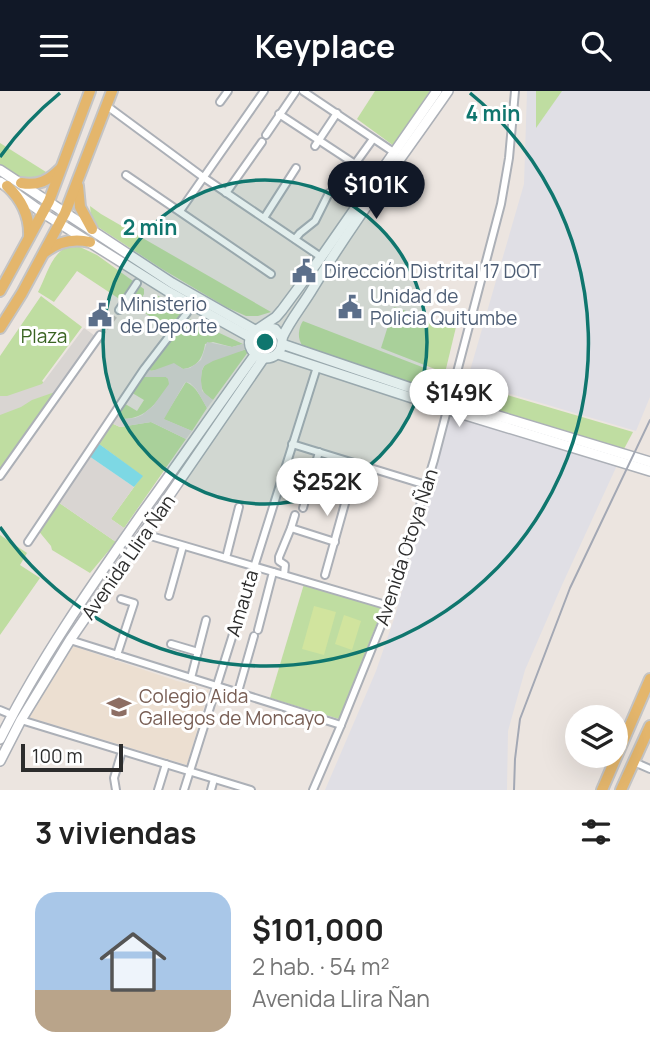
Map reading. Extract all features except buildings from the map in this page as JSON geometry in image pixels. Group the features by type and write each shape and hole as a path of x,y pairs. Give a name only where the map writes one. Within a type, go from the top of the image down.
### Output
{"main road":[{"path":"0,291 49,201 90,91"},
{"path":"0,328 62,218 112,91"},
{"path":"21,183 31,185 47,181 62,167"},
{"path":"78,177 80,207 92,229"},
{"path":"4,184 23,206 29,222 29,239"},
{"path":"43,254 65,241 90,242"},
{"path":"601,790 650,678"},
{"path":"621,790 648,737 650,726"}],"street":[{"path":"220,102 228,91"},
{"path":"180,211 264,91"},
{"path":"226,193 296,91"},
{"path":"303,91 395,153"},
{"path":"437,91 282,310 256,331 249,343 251,350 259,357 271,358 278,354 292,318 448,91"},
{"name":"Avenida Otoya Ñan","path":"313,790 389,606 426,485 501,204 515,91"},
{"path":"107,106 203,177 321,257"},
{"path":"317,143 337,113"},
{"path":"279,114 317,143 355,165"},
{"path":"340,186 373,139"},
{"path":"264,218 296,169"},
{"path":"0,170 49,201 62,218 90,242 169,292 256,331 275,329 282,341 448,405"},
{"path":"127,175 271,274"},
{"path":"4,184 43,213 92,229 172,283 256,331"},
{"path":"295,239 315,222 329,193"},
{"path":"119,310 137,283"},
{"path":"28,542 144,369 187,313"},
{"path":"0,476 100,335"},
{"path":"278,354 624,458 650,462"},
{"name":"Avenida Llira Ñan","path":"0,761 21,720 70,640 144,534 259,357"},
{"name":"Avenida Llira Ñan","path":"0,739 55,641 94,581 259,357"},
{"name":"Amauta","path":"184,790 317,367"},
{"path":"292,444 426,485"},
{"path":"303,508 320,453"},
{"path":"624,458 650,471"},
{"path":"325,575 356,464"},
{"path":"226,558 239,507"},
{"path":"284,575 285,565 279,561 279,557 295,515"},
{"path":"291,528 335,542"},
{"path":"144,534 389,606"},
{"path":"169,596 183,546"},
{"path":"237,692 273,572"},
{"path":"117,655 134,603 121,599"},
{"path":"191,678 206,620"},
{"path":"70,640 341,725"},
{"path":"172,645 198,652"},
{"path":"0,710 12,715"},
{"path":"21,720 251,790"},
{"path":"116,790 114,778 122,751"},
{"path":"634,762 650,769"},
{"path":"158,790 166,764"},
{"path":"211,790 214,779"}],"shaded area":[{"path":"527,91 650,91 650,397 636,431 467,381 524,184"},
{"path":"84,328 98,338 60,392 32,400 0,415 0,396 42,384"},
{"path":"207,342 232,347 246,343 247,349 204,366 202,391 213,400 207,408 196,389 190,383 184,384 164,419 192,431 186,439 151,422 120,427 109,422 115,413 123,419 142,415 153,406 169,384 166,377 142,377 144,369 152,371 174,363 183,369 190,368 201,360"},
{"path":"450,415 619,461 525,670 508,731 507,790 325,790 376,671 395,616"},
{"path":"86,454 134,487 111,519 124,528 116,542 55,500"},
{"name":"Colegio Aida Gallegos de Moncayo","path":"73,646 197,686 199,697 209,689 187,765 28,717"}],"green space":[{"path":"375,91 430,91 394,146 357,119"},
{"path":"536,91 562,91 536,128"},
{"path":"0,143 46,172 35,180 0,166"},
{"path":"90,206 271,312 246,316 226,307 95,225"},
{"path":"80,247 97,255 144,289 136,307 77,271 54,302 38,292 58,254 66,248"},
{"path":"155,294 187,313 185,317 243,344 232,347 213,342 205,344 199,361 188,368 173,365 150,371 144,369 172,331 142,311"},
{"name":"Plaza","path":"41,296 82,327 42,381 56,393 0,475 0,356"},
{"path":"394,307 456,327 445,373 381,348"},
{"path":"303,321 448,377 447,385 441,389 428,390 303,346 299,334"},
{"path":"247,349 248,352 213,400 201,385 205,365 219,357"},
{"path":"140,375 166,377 170,384 145,413 123,419 115,413 122,402 137,411 144,400 129,391"},
{"path":"460,381 633,432 624,449 459,400 457,390"},
{"path":"186,382 196,390 207,408 192,431 163,419"},
{"path":"109,422 120,427 151,422 186,439 124,528 111,519 142,476 95,441"},
{"path":"55,500 116,542 90,573 52,550 37,529"},
{"path":"0,535 27,553 20,565 40,578 0,635"},
{"path":"304,584 383,608 339,719 270,698"},
{"path":"314,606 336,612 324,655 302,649"},
{"path":"344,615 361,621 352,650 335,644"}],"water":[{"path":"95,441 143,476 134,487 86,454"}],"tunnel":[{"path":"100,335 119,310"}],"railway":[{"path":"514,790 520,719 570,588 650,420"}],"place":[{"name":"Dirección Distrital 17 DOT","path":"304,271"},
{"name":"Unidad de Policia Quitumbe","path":"350,307"},
{"name":"Ministerio de Deporte","path":"100,315"},
{"name":"Colegio Aida Gallegos de Moncayo","path":"119,707"}]}
